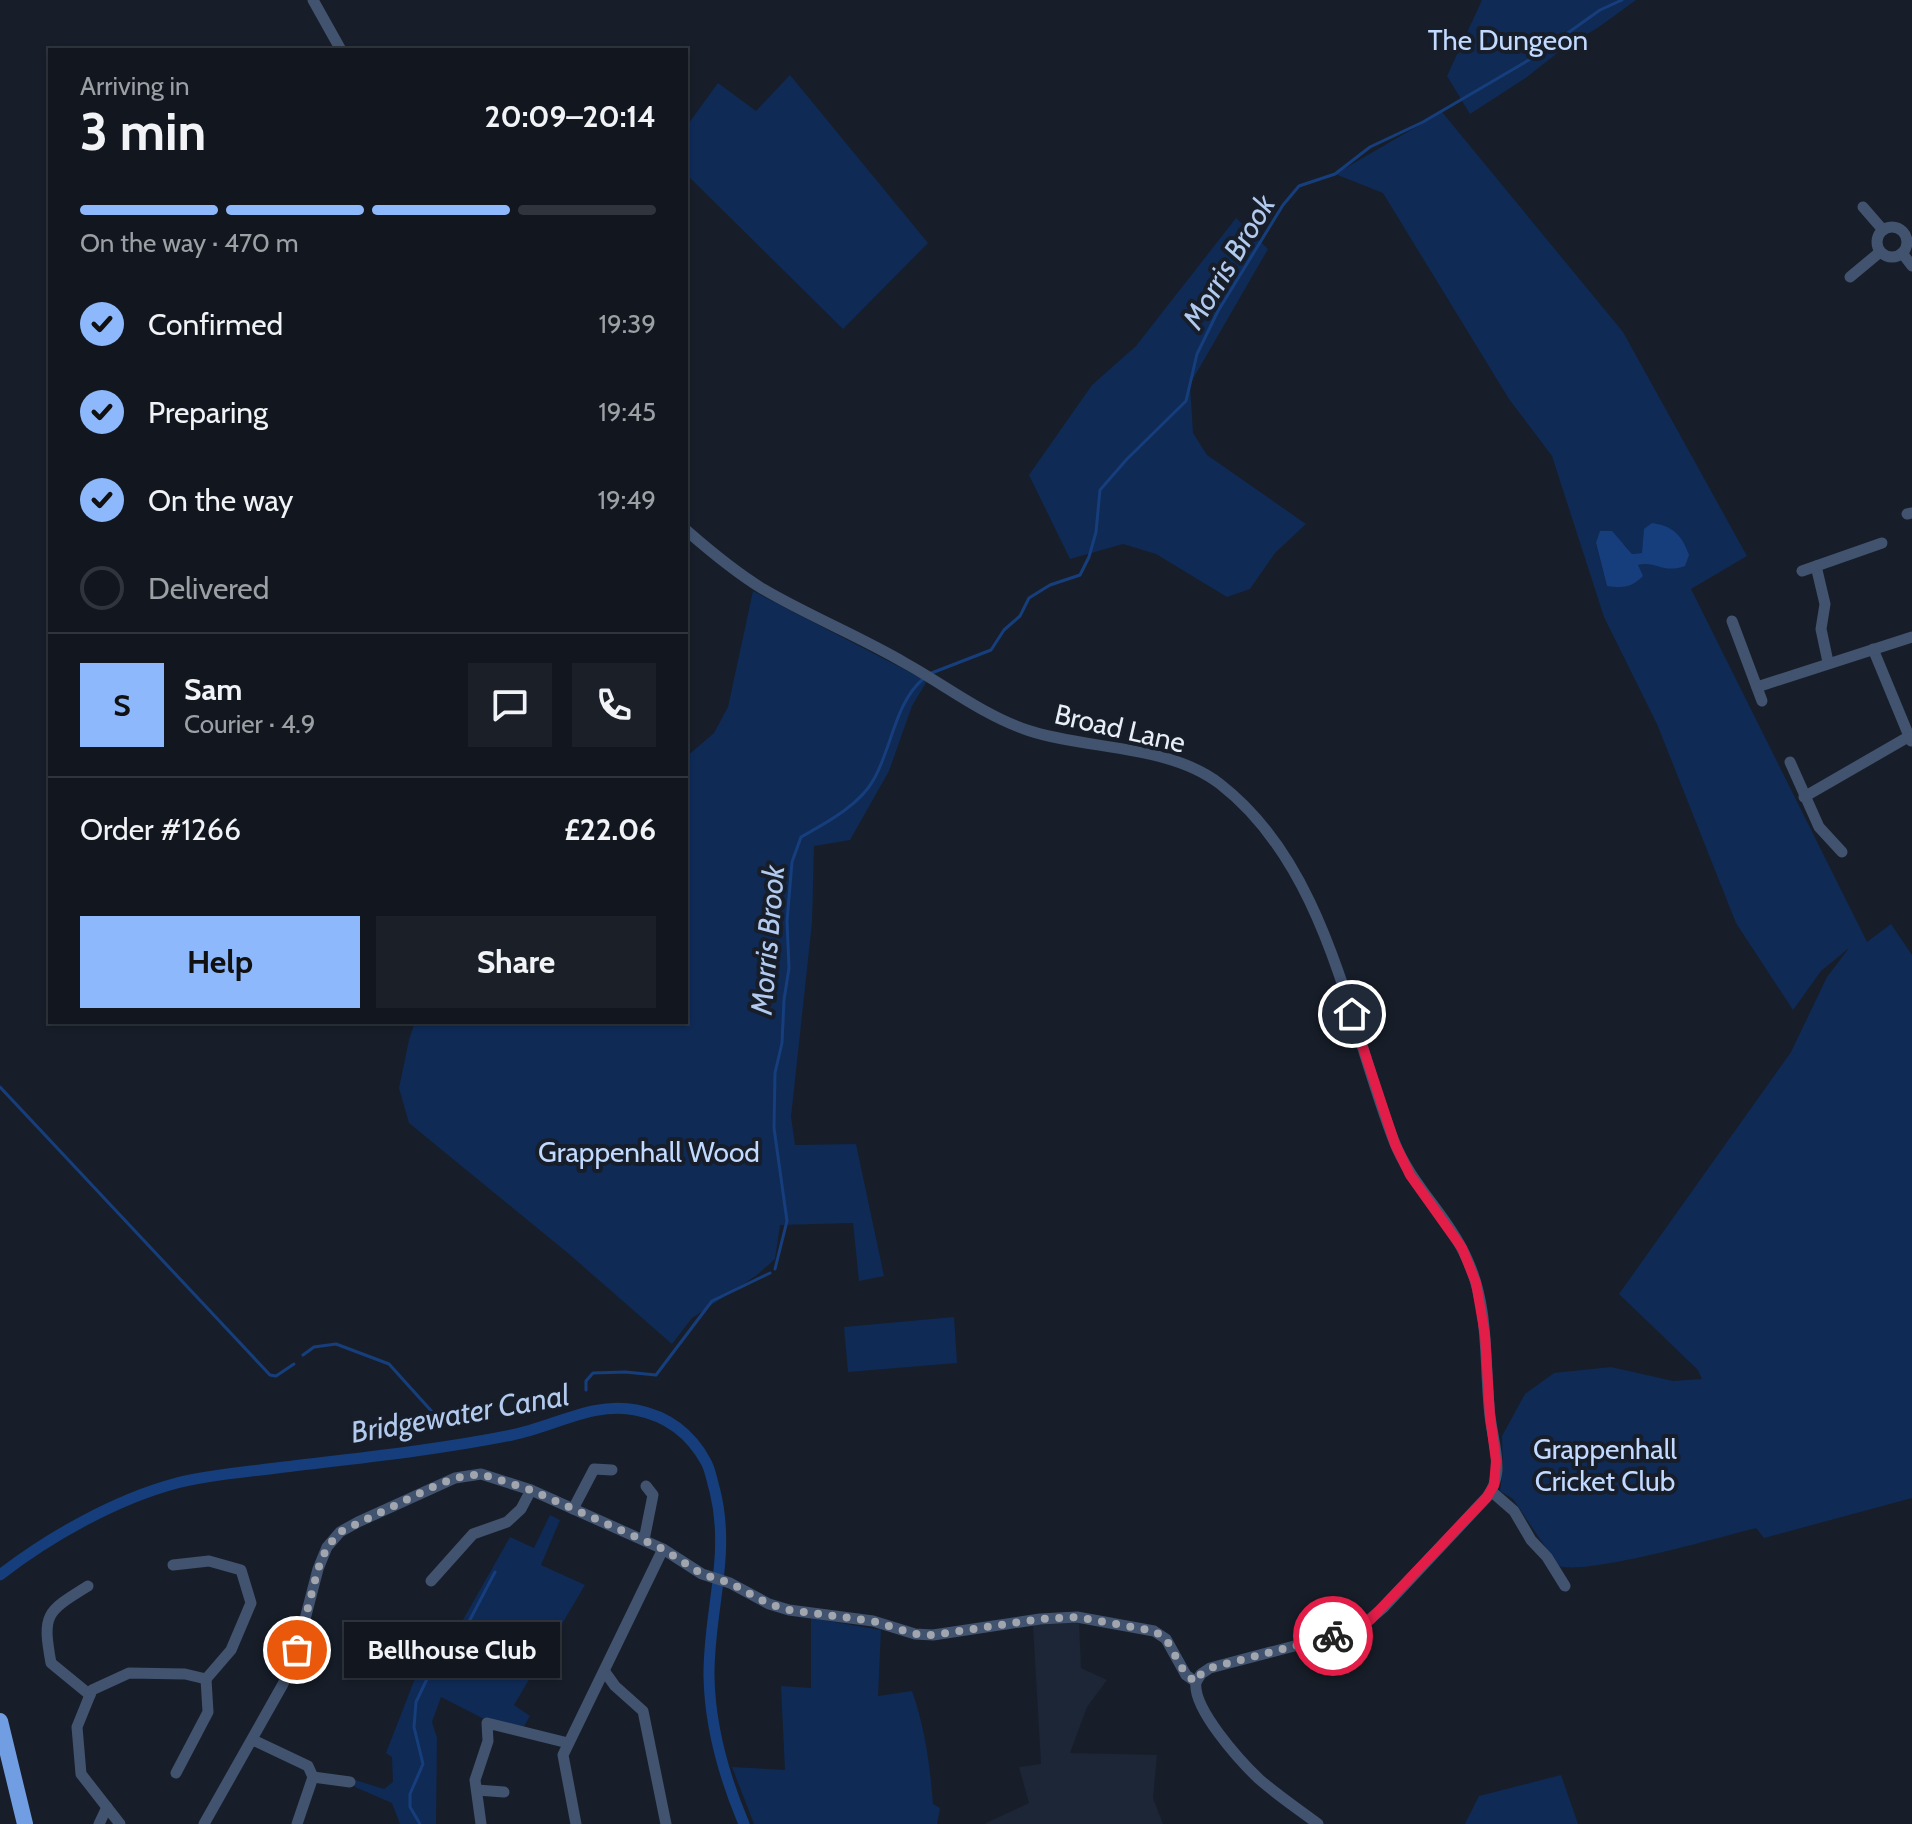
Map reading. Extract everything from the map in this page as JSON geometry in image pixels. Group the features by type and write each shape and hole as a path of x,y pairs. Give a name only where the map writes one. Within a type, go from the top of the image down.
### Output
{"highway":[{"path":"0,1721 25,1824"}],"street":[{"path":"313,0 340,48"},
{"path":"1863,207 1883,230"},
{"path":"1896,227 1908,229 1902,253 1888,257 1880,252 1876,243 1883,230 1896,227"},
{"path":"1850,277 1880,252"},
{"path":"1902,253 1912,266"},
{"name":"Broad Lane","path":"688,532 760,587 916,668 989,713 1023,729 1144,754 1200,772 1216,781 1244,806 1281,854 1307,896 1333,957 1395,1144 1410,1175 1456,1237 1472,1269 1482,1312 1496,1461 1491,1491"},
{"path":"1802,571 1882,543"},
{"path":"1816,566 1825,604 1821,629 1828,662"},
{"path":"1732,621 1762,701"},
{"path":"1757,687 1912,637"},
{"path":"1804,797 1910,740 1873,649"},
{"path":"1790,762 1819,827 1842,852"},
{"path":"573,1509 594,1469 612,1470"},
{"path":"204,1824 283,1684 297,1650 318,1569 327,1547 340,1532 358,1522 455,1478 481,1474 531,1490 663,1549 769,1604 789,1610 873,1621 915,1634 933,1635 1040,1619 1077,1617 1154,1631 1166,1639 1186,1675 1196,1682"},
{"path":"644,1540 653,1495 646,1486"},
{"path":"431,1581 473,1534 507,1522 521,1509 531,1490"},
{"path":"1318,1824 1247,1767 1204,1712 1196,1696 1196,1682 1201,1674 1210,1668 1363,1625 1384,1607 1491,1491 1514,1511 1565,1586"},
{"path":"576,1824 563,1755 663,1549"},
{"path":"173,1565 209,1561 241,1570 251,1603 231,1650 206,1679 208,1712 176,1773"},
{"path":"88,1586 55,1606 45,1629 51,1663 90,1695"},
{"path":"605,1672 615,1686 643,1711 666,1824"},
{"path":"120,1824 81,1774 77,1727 92,1690 129,1673 185,1674 206,1679"},
{"path":"481,1824 475,1780 488,1741 487,1723 568,1743"},
{"path":"253,1740 308,1766 313,1777 297,1824"},
{"path":"313,1777 350,1782"},
{"path":"477,1790 504,1792"},
{"path":"99,1824 107,1807"}],"shaded area":[{"path":"1652,523 1666,526 1680,537 1689,555 1685,566 1670,569 1650,564 1638,565 1643,576 1635,583 1622,587 1607,586 1596,543 1600,531 1612,531 1632,554 1642,553 1644,529"},
{"path":"1079,1622 1081,1668 1107,1680 1087,1707 1070,1753 1157,1755 1153,1798 1163,1824 984,1824 1029,1803 1019,1767 1041,1764 1033,1625"}],"green space":[{"name":"The Dungeon","path":"1482,0 1636,0 1470,114 1447,76"},
{"path":"790,75 928,243 843,329 688,176 688,124 718,83 756,111"},
{"name":"Grappenhall Cricket Club","path":"1442,112 1623,332 1747,556 1691,589 1867,942 1891,924 1912,955 1912,1498 1764,1538 1756,1528 1624,1561 1574,1567 1558,1566 1513,1499 1500,1491 1502,1436 1525,1394 1554,1373 1611,1367 1673,1381 1702,1379 1698,1370 1619,1294 1791,1052 1827,977 1849,948 1821,971 1793,1010 1736,923 1657,724 1604,617 1552,456 1509,399 1383,193 1335,174","holes":["1596,544 1624,544 1632,554 1643,553 1647,562 1607,586"]},
{"path":"1236,218 1268,249 1190,384 1193,433 1207,455 1306,524 1275,553 1250,589 1227,597 1156,554 1123,544 1070,559 1029,475 1092,385 1136,346"},
{"name":"Grappenhall Wood","path":"753,591 927,681 912,706 889,771 850,840 814,846 812,923 791,1117 795,1145 856,1144 884,1276 859,1281 853,1223 780,1225 775,1259 757,1275 692,1318 672,1344 569,1254 409,1123 399,1088 414,1024 688,1024 688,755 714,733 728,707"},
{"path":"954,1317 957,1363 848,1372 844,1327"},
{"path":"550,1515 560,1520 541,1565 585,1585 514,1705 530,1716 523,1728 486,1720 441,1697 432,1722 437,1738 436,1824 400,1824 392,1803 355,1787 355,1780 384,1789 393,1782 392,1757 386,1753 414,1681 447,1648 510,1537 534,1548"},
{"path":"811,1618 881,1630 878,1696 912,1691 926,1747 933,1804 940,1808 937,1824 754,1824 732,1767 785,1770 781,1686 811,1688"},
{"path":"1561,1775 1578,1824 1465,1824 1479,1796"}],"waterway":[{"name":"Morris Brook","path":"929,674 991,650 1004,630 1020,616 1029,598 1050,585 1080,575 1096,532 1100,490 1186,401 1197,354 1218,311 1283,205 1299,186 1335,174 1370,147 1423,122 1534,57 1600,10 1622,0"},
{"name":"Morris Brook","path":"775,1269 787,1221 774,1128 775,1073 782,1043 789,968 787,921 792,862 801,837 842,812 868,788 906,700 923,679"},
{"path":"0,1087 270,1375 276,1376 294,1364"},
{"name":"Morris Brook","path":"586,1390 586,1381 593,1373 656,1375 712,1301 770,1273"},
{"path":"303,1355 314,1347 336,1344 389,1364 444,1425"},
{"name":"Bridgewater Canal","path":"0,1575 40,1547 107,1509 177,1483 484,1440 605,1409 620,1408 647,1413 668,1422 693,1443 708,1465 715,1491 721,1538 710,1653 710,1696 720,1752 744,1824"},
{"path":"420,1824 410,1807 410,1794 423,1764 414,1727 416,1702 427,1679 445,1659 452,1660 452,1654 495,1572"}],"way so far":[{"path":"297,1650 318,1569 327,1547 340,1532 435,1486 455,1478 481,1474 531,1490 663,1549 702,1574 730,1583 769,1604 789,1610 873,1621 915,1634 933,1635 1040,1619 1077,1617 1154,1631 1166,1639 1188,1678 1196,1682 1210,1668 1333,1636"}],"place":[{"name":"Bellhouse Club","path":"297,1650"}],"route":[{"path":"1333,1636 1363,1625 1384,1607 1487,1497 1497,1471 1485,1335 1472,1269 1456,1237 1410,1175 1395,1144 1352,1014"}]}
